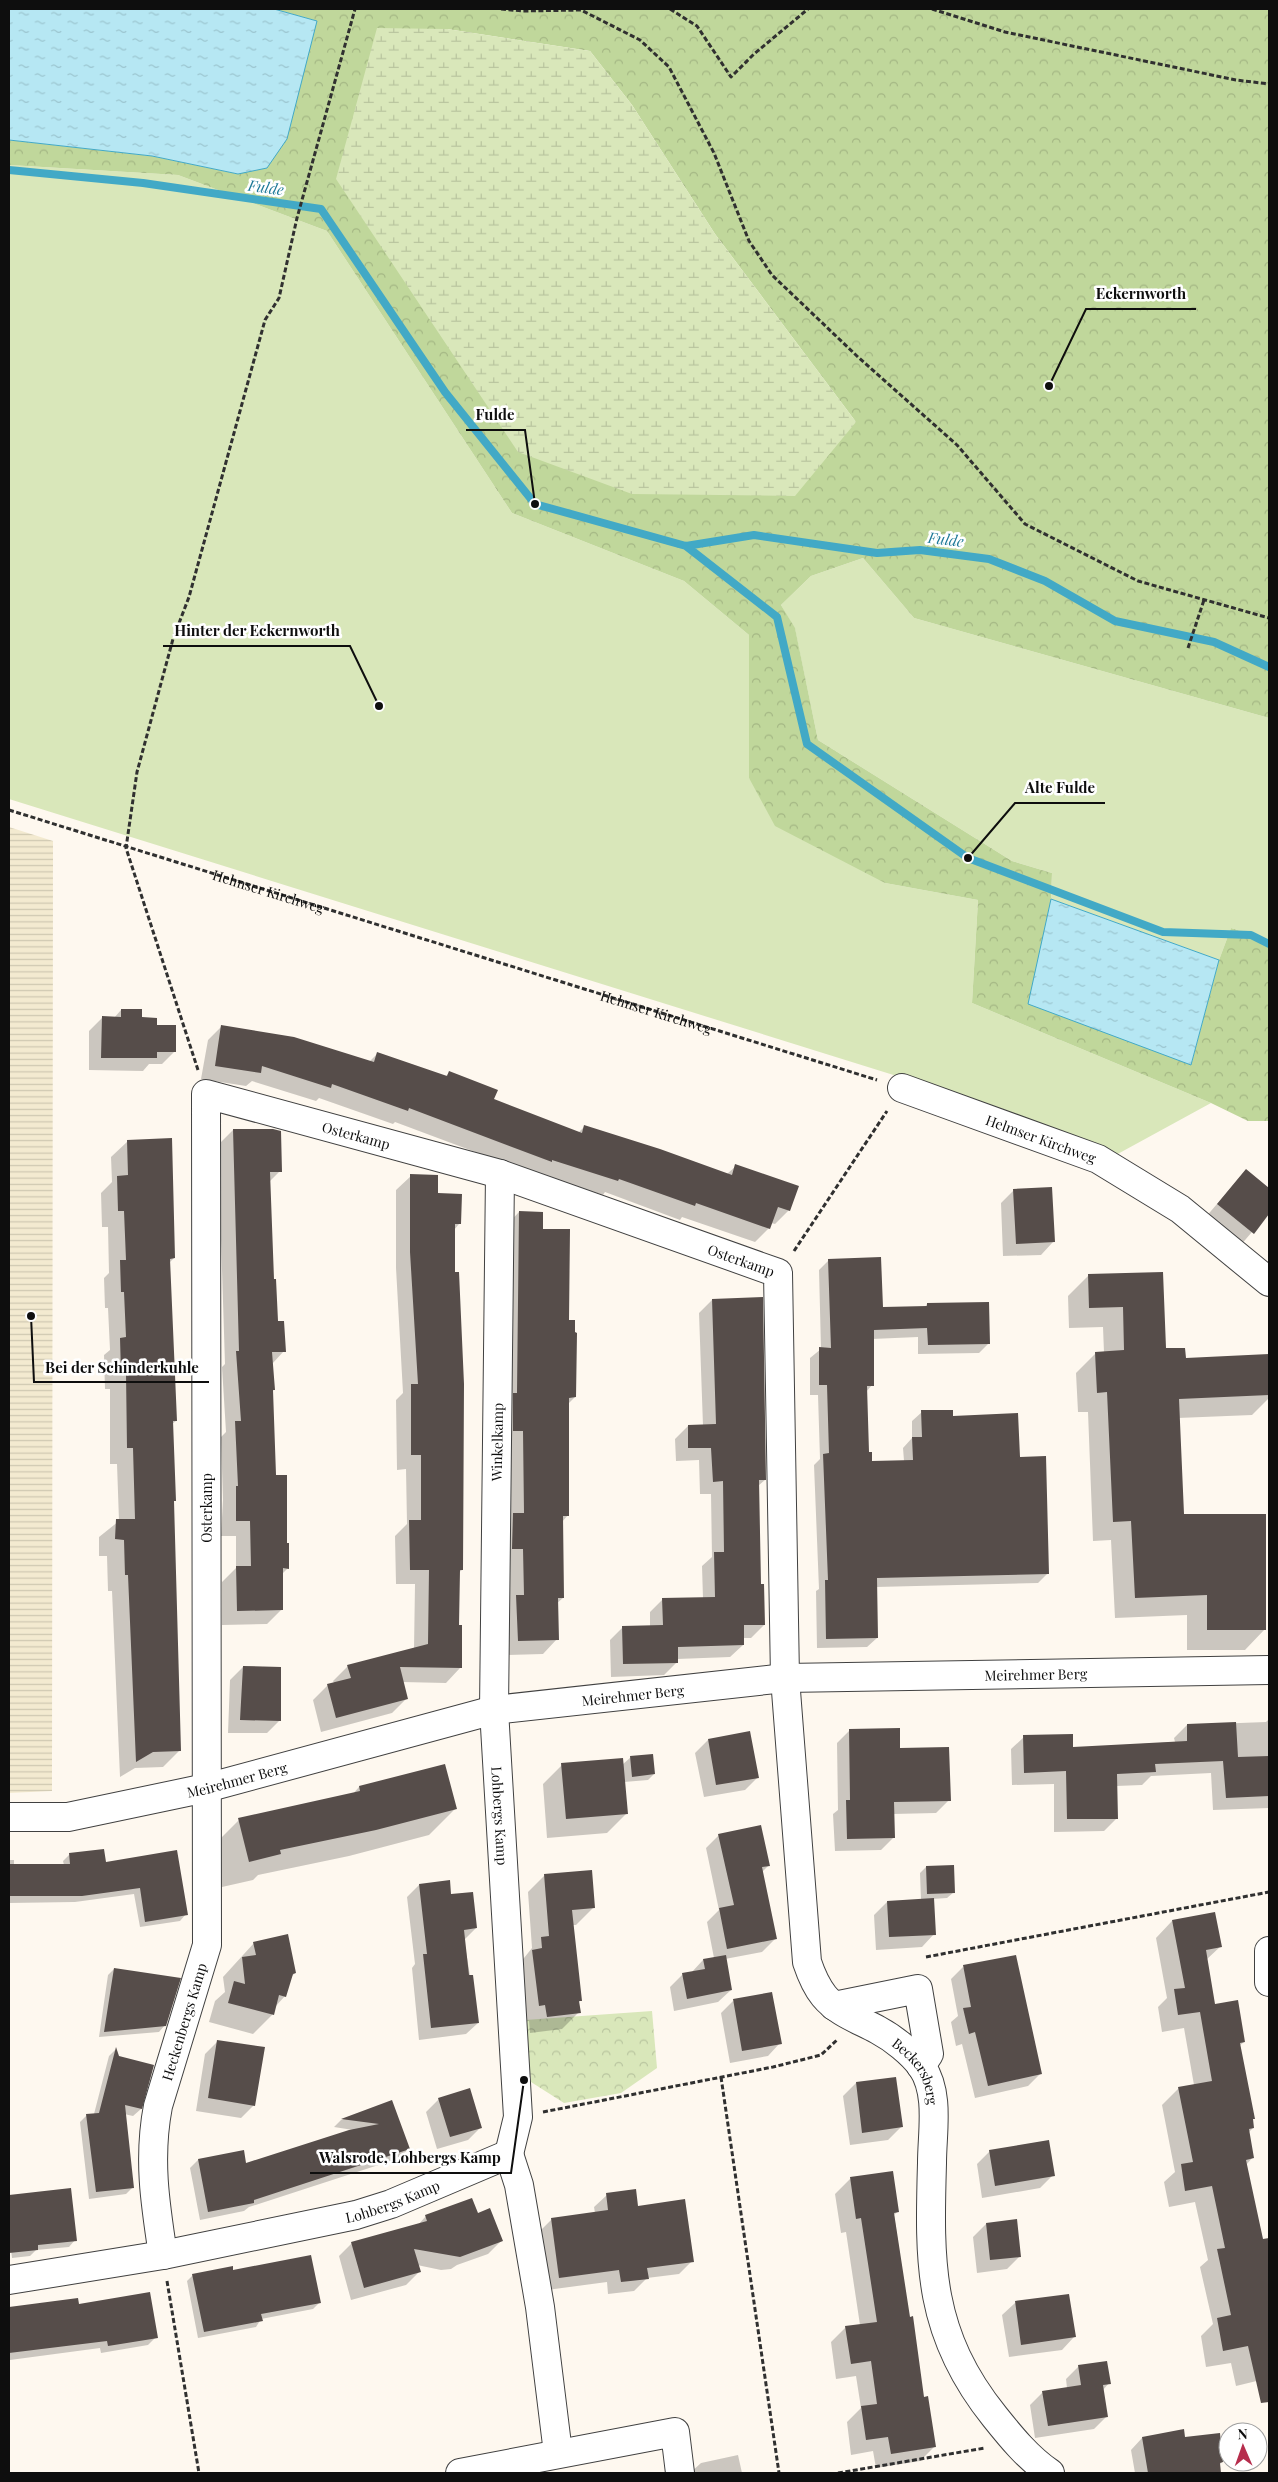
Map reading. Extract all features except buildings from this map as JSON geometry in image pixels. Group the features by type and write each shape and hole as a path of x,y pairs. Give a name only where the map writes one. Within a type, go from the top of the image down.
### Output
{"street":[{"name":"Helmser Kirchweg","path":"902,1088 1098,1159 1180,1209 1269,1282"},
{"name":"Osterkamp","path":"206,1788 206,1094 500,1174 778,1274 785,1678"},
{"name":"Winkelkamp","path":"494,1710 500,1174"},
{"name":"Meirehmer Berg","path":"9,1817 68,1817 206,1788 494,1710 785,1678 1269,1670"},
{"name":"Beckersberg","path":"785,1678 805,1954 818,1986 834,2006 858,2021 879,2030 922,2066 933,2098 930,2228 936,2298 944,2327 955,2355 972,2386 1015,2442 1050,2473"},
{"name":"Lohbergs Kamp","path":"9,2280 163,2255 356,2215 391,2204 509,2154 518,2117 494,1710"},
{"name":"Heckenbergs Kamp","path":"163,2255 151,2167 153,2132 158,2106 207,1945 206,1788"},
{"path":"1269,1951 1269,1982"},
{"path":"834,2006 918,1989 929,2054 922,2066"},
{"path":"509,2154 519,2185 540,2307 558,2453"},
{"path":"460,2473 675,2432 680,2473"}],"path":[{"path":"206,1094 126,848 137,772 173,639 189,596 266,320 279,298 297,218 355,9"},
{"path":"501,9 523,11 582,10 640,40 669,66 714,153 749,241 772,275 858,357 957,445 1025,524 1138,581 1269,618"},
{"path":"670,9 696,26 731,77 754,54 808,9"},
{"path":"932,9 1005,32 1236,80 1269,84"},
{"path":"1188,648 1204,600"},
{"name":"Helmser Kirchweg","path":"9,810 126,848 902,1088"},
{"path":"778,1274 902,1088"},
{"path":"926,1957 1269,1892"},
{"path":"518,2117 721,2077 821,2055 858,2021"},
{"path":"721,2077 779,2473"},
{"path":"163,2255 199,2473"},
{"path":"838,2473 1015,2442"}],"shaded area":[{"path":"9,827 53,841 52,1791 9,1793"}],"green space":[{"path":"274,9 1269,9 1269,718 914,618 863,558 811,576 781,605 795,628 818,740 1012,861 1052,873 1051,899 1191,1065 1219,960 1231,928 1269,940 1269,1121 1248,1121 1211,1103 972,1003 978,900 885,883 775,826 749,778 749,635 684,581 512,513 327,231 178,175 9,165 9,140 152,156 238,174 317,21","holes":["447,29 590,51 632,105 715,234 856,422"]},
{"path":"377,28 447,29 590,51 632,105 715,234 856,422 795,496 632,494 518,452 336,179"},
{"path":"9,165 178,175 327,231 512,513 684,581 749,635 749,778 885,883 978,900 972,1003 1211,1103 1114,1156 932,1087 9,799"},
{"path":"863,558 914,618 1269,718 1269,940 1231,928 1219,960 1051,899 1052,873 1012,861 818,740 795,629 781,605 811,576"},
{"path":"652,2011 657,2068 621,2093 564,2103 531,2082 525,2020"}],"water":[{"path":"9,9 274,9 317,21 287,139 267,168 238,174 152,156 9,140"},
{"path":"1051,899 1219,960 1191,1065 1028,1004"}],"waterway":[{"name":"Fulde","path":"9,170 143,183 321,209 445,392 535,504 686,546 754,535 877,553 920,550 989,559 1045,581 1115,621 1214,642 1269,667"},
{"path":"686,546 777,617 807,744 968,858 1163,932 1251,935 1269,944"}],"place":[{"name":"Eckernworth","path":"1049,386"},
{"name":"Fulde","path":"535,504"},
{"name":"Hinter der Eckernworth","path":"379,706"},
{"name":"Alte Fulde","path":"968,858"},
{"name":"Bei der Schinderkuhle","path":"31,1316"},
{"name":"Walsrode, Lohbergs Kamp","path":"524,2080"}]}
